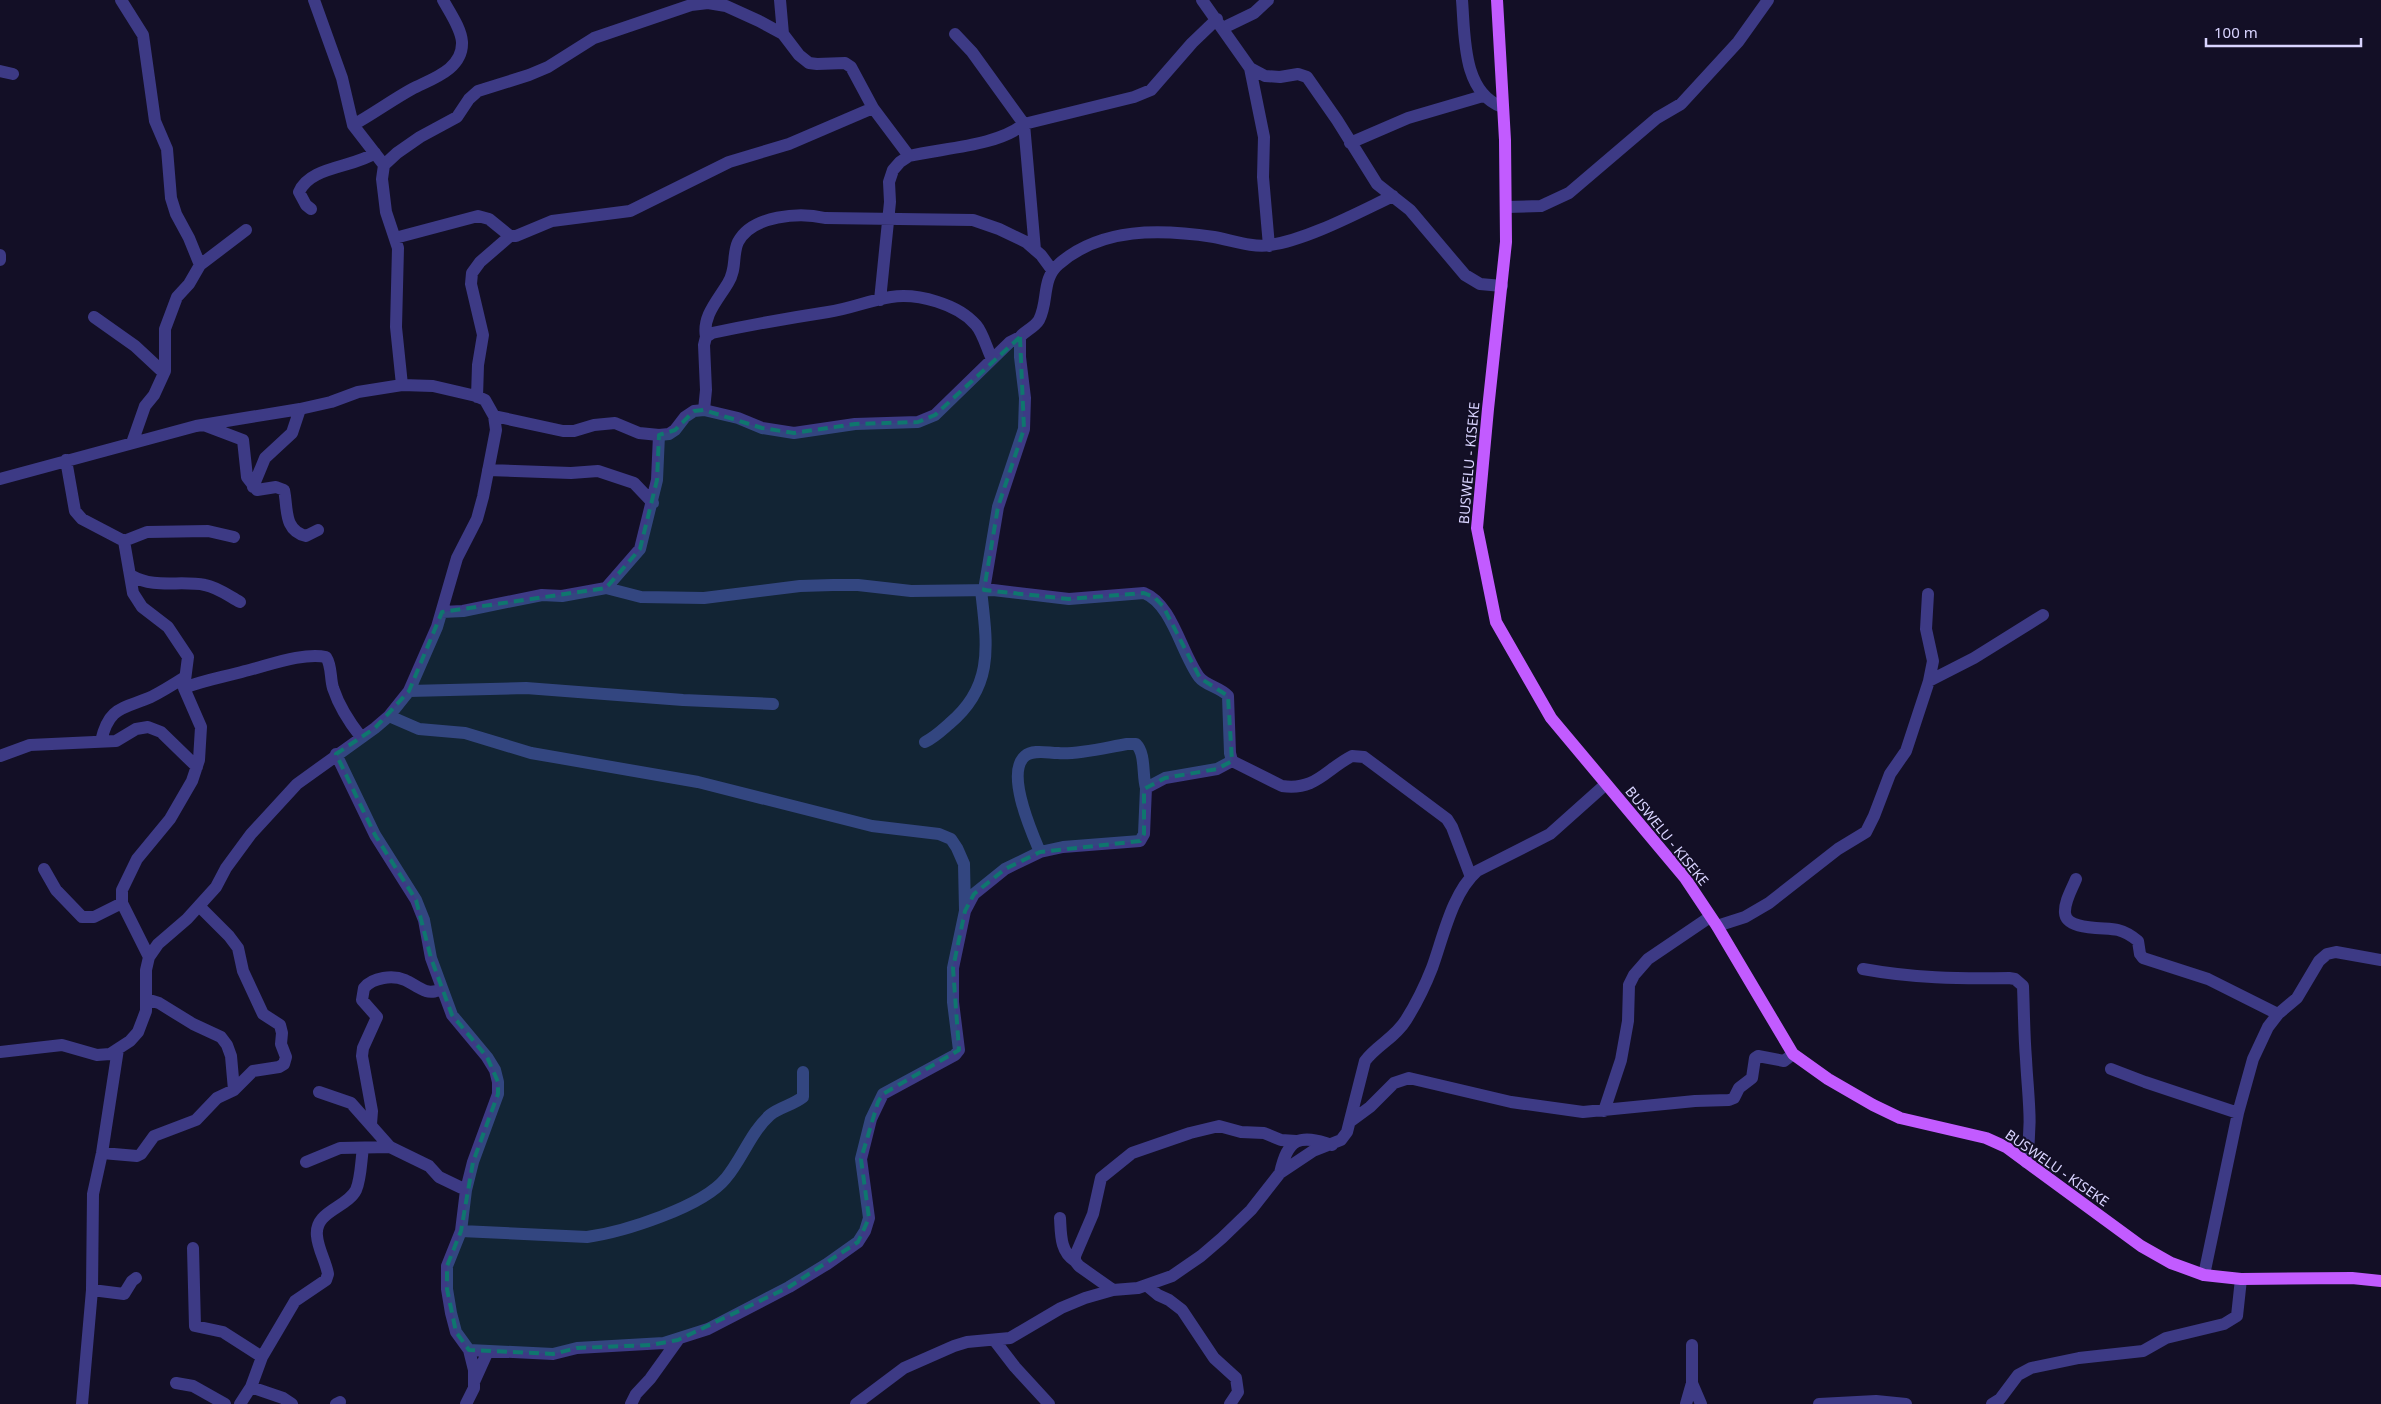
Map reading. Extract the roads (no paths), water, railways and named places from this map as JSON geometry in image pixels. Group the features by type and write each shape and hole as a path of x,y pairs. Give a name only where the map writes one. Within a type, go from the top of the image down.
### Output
{"main road":[{"name":"BUSWELU - KISEKE","path":"1497,0 1506,207 1502,286 1477,528 1496,622 1550,718 1685,878 1793,1054 1828,1080 1900,1118 1986,1138 2006,1147 2141,1246 2172,1262 2204,1275 2241,1279 2352,1278 2381,1282"}],"street":[{"path":"121,0 143,35 155,121 167,149 171,198 176,214 189,238 200,265"},
{"path":"314,0 342,78 353,125 384,165"},
{"path":"353,125 385,108 413,89 438,77 458,60 462,41 444,0"},
{"path":"780,0 783,34"},
{"path":"1202,0 1250,68 1264,137 1263,177 1269,246"},
{"path":"880,300 888,220 889,182 893,170 900,162 909,156 989,140 1018,129 1024,124 1134,97 1150,90 1192,42 1220,24 1254,13 1268,0"},
{"path":"1462,0 1466,43 1475,84 1490,103 1502,107"},
{"path":"1506,207 1542,206 1569,193 1657,118 1681,104 1738,42 1768,0"},
{"path":"402,385 396,327 399,272 398,248 386,212 382,179 384,165 420,137 457,117 469,99 478,91 548,67 594,38 691,5 726,6 783,34 799,55 809,62 817,64 840,62 851,68 873,108 909,156"},
{"path":"955,34 972,52 1024,124 1035,250"},
{"path":"1250,68 1265,76 1280,77 1298,74 1307,77 1332,112 1377,184 1410,210 1465,276 1480,284 1502,286"},
{"path":"1350,143 1408,118 1483,96"},
{"path":"395,238 484,216 510,236 516,236 552,221 630,211 728,162 789,144 873,108"},
{"path":"311,209 306,205 299,192 307,179 366,159 375,152"},
{"path":"494,416 563,431 574,431 594,425 615,423 639,433 659,435 669,434 675,430 694,411 704,410 738,418 762,428 794,433 855,424 918,422 935,415 1010,342 1020,337 1039,320 1052,270 1075,251 1091,243 1133,232 1182,234 1269,246 1334,223 1393,196"},
{"path":"704,410 706,390 704,345 706,337 704,328 708,317 734,272 738,243 746,233 758,224 774,219 810,214 825,218 888,220 957,218 973,220 999,229 1026,242 1052,270"},
{"path":"132,443 145,406 154,395 164,373 166,363 165,329 177,297 189,284 200,265 246,230"},
{"path":"477,396 478,366 483,335 472,284 472,273 480,262 510,236"},
{"path":"0,255 0,260"},
{"path":"706,337 712,333 776,319 828,312 891,297 924,297 946,306 977,325 992,360"},
{"path":"94,317 135,346 164,373"},
{"path":"925,742 935,737 962,714 976,694 986,659 983,590 998,507 1024,429 1025,398 1020,357 1020,337"},
{"path":"0,479 204,425 300,409 331,402 358,392 402,385 433,386 477,396 485,400 494,416 496,430 477,519 457,558 442,612 409,692 389,716 297,784 251,834 226,868 216,887 199,906 158,944 149,956 146,970 146,1011 138,1032 110,1054 96,1054 62,1045 0,1052"},
{"path":"253,487 265,458 292,433 300,409"},
{"path":"204,425 243,440 247,477 257,490 281,487 284,490 288,522 300,535 306,536 318,530"},
{"path":"606,588 640,549 658,480 659,435"},
{"path":"66,460 75,511 78,516 117,539 124,541 147,532 208,531 234,537"},
{"path":"488,470 538,470 571,473 598,471 634,483 653,503"},
{"path":"124,541 132,576 133,593 137,601 142,608 168,627 184,651 188,664 185,683 201,727 202,740 192,782 170,819 137,859 122,890 122,903 149,956"},
{"path":"132,576 140,581 153,583 207,585 240,602"},
{"path":"442,612 542,596 562,596 606,588 641,597 704,598 800,586 833,585 858,585 911,591 983,590 1069,599 1144,593 1154,597 1163,606 1179,641 1200,678 1228,696 1230,754 1232,762"},
{"path":"1604,1111 1621,1060 1628,1021 1629,985 1634,975 1648,959 1713,921 1746,917 1769,903 1838,849 1866,832 1890,774 1906,751 1929,681 1932,660 1926,629 1928,594"},
{"path":"1929,681 1974,658 2043,615"},
{"path":"101,741 108,722 121,707 185,683 310,656 326,657 329,662 330,675 338,701 348,721 361,737"},
{"path":"409,692 526,688 702,701 773,704"},
{"path":"389,716 419,729 465,733 531,753 698,782 872,826 939,834 951,839 964,864 965,911 953,968 953,1002 959,1050 955,1055 883,1094 878,1102 871,1119 862,1159 862,1173 869,1218 858,1242 789,1288 708,1329 678,1340 650,1345 577,1348 553,1354 469,1350"},
{"path":"0,756 30,745 116,741 136,729 148,727 161,732 174,742 197,767"},
{"path":"965,911 974,894 987,881 1022,860 1040,852 1063,847 1140,841 1144,834 1146,788 1140,748 1136,744 1061,754 1032,753 1025,756 1021,761 1019,784 1026,818 1040,852"},
{"path":"336,754 375,835 416,900 424,920 431,958 452,1015 496,1070 498,1094 473,1162 466,1190 461,1231 447,1266 447,1289 456,1332 469,1350 474,1382"},
{"path":"1232,762 1282,786 1289,787 1320,779 1352,756 1364,757 1447,819 1452,827 1471,877"},
{"path":"1146,788 1166,778 1217,769 1232,762"},
{"path":"859,1403 884,1380 904,1368 954,1346 967,1342 995,1341 1017,1336 1060,1308 1085,1298 1113,1290 1146,1285 1172,1276 1201,1256 1251,1210 1280,1173 1313,1151 1341,1140 1351,1122 1365,1061 1371,1052 1391,1039 1406,1020 1432,968 1449,917 1471,877 1477,871 1550,834 1606,784"},
{"path":"44,869 56,890 82,917 94,917 122,903"},
{"path":"2076,879 2065,908 2067,920 2093,928 2117,929 2129,934 2138,941 2140,954 2144,958 2208,978 2278,1014"},
{"path":"102,1153 137,1156 141,1154 154,1136 196,1120 217,1098 234,1090 253,1071 279,1068 284,1064 286,1057 282,1044 280,1025 263,1014 243,971 238,948 229,936 199,906"},
{"path":"2204,1275 2238,1113 2253,1059 2268,1026 2278,1014 2297,998 2319,961 2327,954 2336,952 2381,960"},
{"path":"1864,969 1927,978 2009,978 2020,982 2023,986 2031,1125 2026,1162"},
{"path":"371,1124 372,1110 362,1056 363,1048 377,1017 362,1000 364,988 377,980 388,978 402,979 426,991 434,992 442,989"},
{"path":"146,999 158,1003 192,1024 221,1037 227,1045 231,1056 234,1090"},
{"path":"82,1404 92,1290 93,1194 102,1153 118,1049"},
{"path":"1351,1122 1370,1107 1394,1083 1409,1078 1510,1102 1583,1112 1732,1099 1739,1088 1752,1078 1755,1058 1758,1056 1784,1061 1793,1054"},
{"path":"2111,1069 2238,1113"},
{"path":"461,1231 587,1236 604,1234 685,1207 718,1188 728,1177 769,1116 804,1097 804,1072"},
{"path":"319,1092 351,1103 390,1147 428,1166 439,1177 466,1190"},
{"path":"1075,1262 1077,1250 1093,1214 1101,1178 1132,1152 1190,1132 1219,1126 1241,1132 1264,1133 1281,1140 1296,1141 1305,1138 1332,1145"},
{"path":"1280,1173 1288,1149 1296,1141"},
{"path":"306,1162 340,1148 390,1147"},
{"path":"240,1404 251,1387 262,1357 295,1301 326,1280 328,1274 317,1237 318,1228 330,1211 352,1197 357,1188 363,1148"},
{"path":"1060,1218 1066,1253 1093,1278 1113,1290"},
{"path":"193,1248 195,1326 223,1332 262,1357"},
{"path":"92,1290 124,1294 136,1278"},
{"path":"1998,1402 2018,1375 2031,1368 2079,1358 2144,1351 2180,1333 2224,1324 2236,1316 2241,1279"},
{"path":"1146,1285 1182,1310 1214,1358 1236,1378 1238,1392 1230,1404"},
{"path":"631,1404 636,1394 678,1340"},
{"path":"995,1341 1015,1367 1049,1404"},
{"path":"650,1345 660,1363"},
{"path":"1686,1404 1692,1383 1692,1345"},
{"path":"466,1404 488,1351"},
{"path":"176,1383 193,1386 225,1404"},
{"path":"1692,1383 1701,1404"},
{"path":"251,1387 283,1398 292,1404"},
{"path":"1819,1404 1876,1401 1906,1404"}]}
